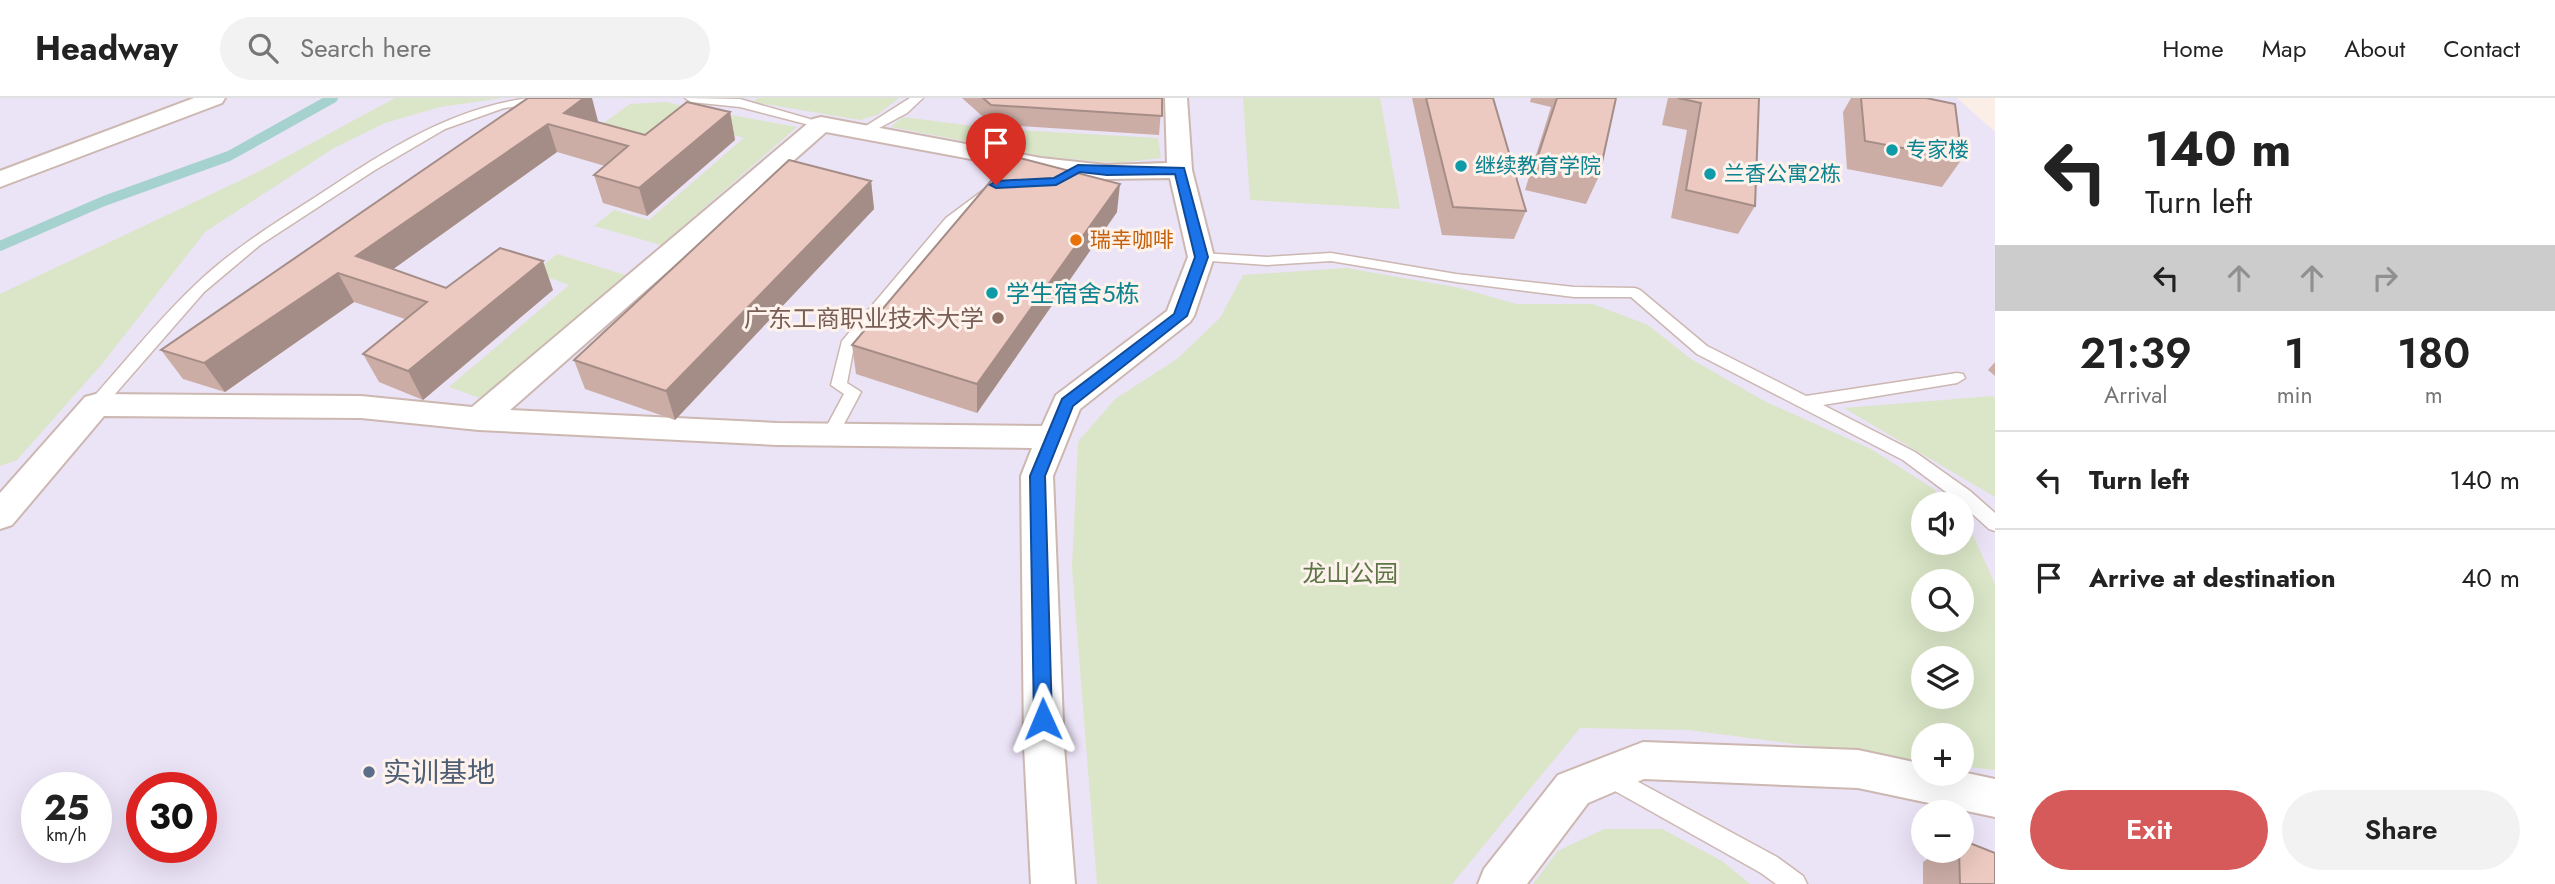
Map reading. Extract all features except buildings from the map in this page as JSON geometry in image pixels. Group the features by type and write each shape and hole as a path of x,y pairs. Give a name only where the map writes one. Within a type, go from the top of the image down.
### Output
{"street":[{"path":"0,180 214,98"},
{"path":"1054,884 1044,746 1037,476 1067,403 1180,316 1201,257 1180,170 1176,98"},
{"path":"479,419 821,124 1041,165 1107,172 1180,170"},
{"path":"0,516 96,405 362,407 479,419 830,435 1054,437"},
{"path":"1500,884 1573,789 1643,760 1858,769 1995,798"}],"lane":[{"path":"96,405 199,289 255,242 370,167 441,126 502,105 558,98"},
{"path":"691,98 743,101 821,124"},
{"path":"864,131 903,110 917,98"},
{"path":"1045,182 1056,181 1078,169"},
{"path":"830,435 853,392 839,384 847,345 951,221 996,185 1004,184"},
{"path":"1201,257 1267,261 1331,257 1456,278 1574,292 1635,293 1702,349 1909,456 1964,496 1995,524"},
{"path":"1806,402 1957,378"},
{"path":"1606,775 1769,864 1795,884"}],"shaded area":[{"name":"广东工商职业技术大学","path":"0,98 1957,98 1995,132 1995,884 0,884"}],"green space":[{"path":"395,98 502,98 440,107 385,123 334,148 205,232 102,364 17,460 0,466 0,294 260,171"},
{"path":"758,98 899,98 877,115 860,120 753,102"},
{"path":"1243,98 1380,98 1400,209 1250,200"},
{"path":"667,102 693,109 653,156 584,137 630,104"},
{"path":"731,115 797,127 661,245 594,226 614,210 649,220 744,138 713,128"},
{"path":"903,117 997,129 1158,138 1161,158 1117,163 1048,157 891,127"},
{"path":"557,254 629,276 483,399 449,387 569,285 534,272"},
{"name":"龙山公园","path":"1346,268 1460,288 1516,304 1593,304 1648,325 1691,359 1766,402 1871,449 1937,492 1911,492 1911,555 1974,555 1974,538 1995,584 1995,770 1974,767 1974,723 1911,723 1911,759 1689,730 1580,728 1452,884 1097,884 1072,567 1078,442 1115,399 1177,359 1220,318 1243,275"},
{"path":"1993,396 1995,497 1844,408"},
{"path":"1604,829 1662,829 1722,861 1750,884 1533,884 1558,851"}],"waterway":[{"path":"0,246 104,201 229,156 333,98"}],"place":[{"name":"专家楼","path":"1892,150"},
{"name":"继续教育学院","path":"1461,166"},
{"name":"兰香公寓2栋","path":"1710,174"},
{"name":"瑞幸咖啡","path":"1076,240"},
{"name":"学生宿舍5栋","path":"992,293"},
{"name":"广东工商职业技术大学","path":"998,318"},
{"name":"实训基地","path":"369,772"}],"route":[{"path":"996,185 1056,181 1078,169 1107,172 1180,170 1201,257 1180,316 1067,403 1037,476 1043,719"}]}
